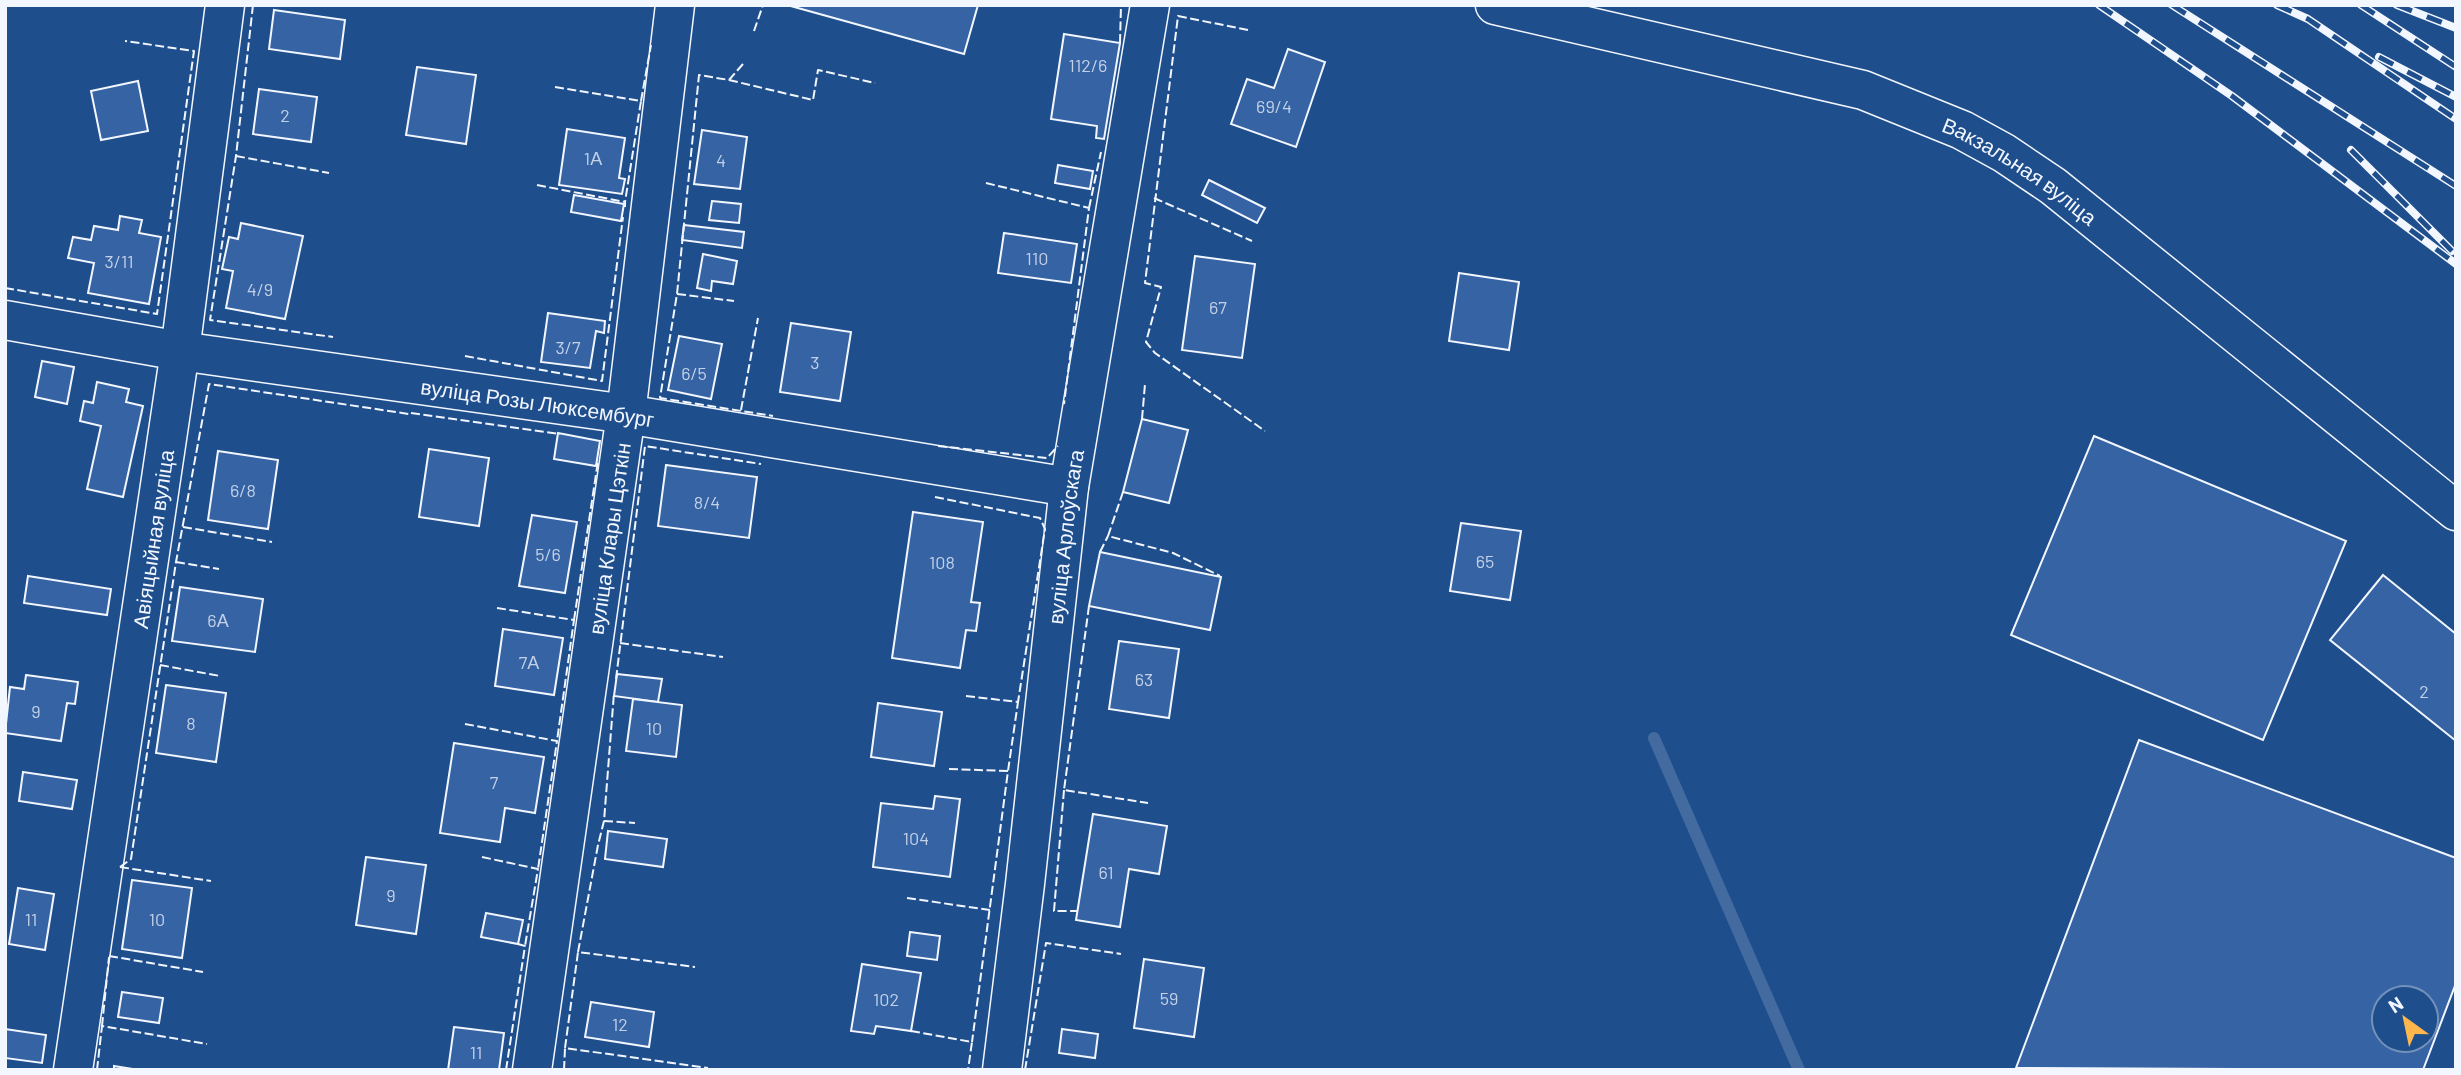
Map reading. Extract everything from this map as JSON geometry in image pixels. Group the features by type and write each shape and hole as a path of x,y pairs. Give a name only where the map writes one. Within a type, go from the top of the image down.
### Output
{"street":[{"name":"Авіяцыйная вуліца","path":"73,1070 180,351 225,5"},
{"name":"вуліца Клары Цэткін","path":"532,1070 626,414 675,5"},
{"name":"вуліца Арлоўскага","path":"1002,1070 1069,487 1150,5"},
{"name":"Вакзальная вуліца","path":"1495,5 1863,89 1962,130 2004,153 2053,186 2456,511"},
{"name":"вуліца Розы Люксембург","path":"5,320 180,351 626,414 1069,487"}],"building":[{"path":"787,5 978,5 964,54"},
{"path":"274,10 345,20 340,59 269,49"},
{"path":"1064,34 1120,43 1104,139 1096,138 1097,126 1051,119"},
{"path":"1288,49 1325,62 1296,147 1231,124 1247,79 1274,88"},
{"path":"417,67 476,75 466,144 406,135"},
{"path":"138,81 148,131 101,140 91,91"},
{"path":"259,89 317,97 311,142 253,134"},
{"path":"567,129 625,138 619,178 625,179 622,194 559,185"},
{"path":"702,130 747,137 740,189 694,184"},
{"path":"1058,165 1093,171 1090,189 1055,183"},
{"path":"1209,180 1265,208 1257,223 1202,195"},
{"path":"574,195 624,204 621,221 571,212"},
{"path":"712,201 741,204 739,223 709,220"},
{"path":"120,216 142,220 139,233 161,237 149,304 88,293 94,263 68,258 73,237 91,240 94,226 118,230"},
{"path":"241,223 303,236 285,319 226,308 233,271 222,269 229,237 238,239"},
{"path":"684,225 744,232 742,248 682,240"},
{"path":"1004,233 1077,244 1071,283 998,273"},
{"path":"703,254 737,261 733,284 712,281 711,291 697,288"},
{"path":"1195,256 1255,264 1242,358 1182,350"},
{"path":"1459,273 1519,282 1509,350 1449,341"},
{"path":"548,313 605,321 604,333 596,331 590,368 541,362"},
{"path":"791,323 851,332 840,401 780,392"},
{"path":"679,336 722,344 711,399 668,390"},
{"path":"42,361 74,367 67,404 35,397"},
{"path":"97,382 129,389 126,402 143,406 123,497 87,489 101,426 80,421 84,401 93,403"},
{"path":"1142,419 1188,430 1169,503 1123,492"},
{"path":"558,433 600,441 596,466 554,459"},
{"path":"2094,436 2346,541 2263,740 2011,635"},
{"path":"429,449 489,458 479,526 419,517"},
{"path":"218,451 278,460 268,529 208,520"},
{"path":"666,465 757,477 749,538 658,526"},
{"path":"913,512 983,522 971,602 980,603 976,631 966,630 960,668 892,658"},
{"path":"532,515 577,522 565,593 519,586"},
{"path":"1461,523 1521,531 1510,600 1450,591"},
{"path":"1100,552 1221,577 1210,630 1089,606"},
{"path":"2383,575 2456,634 2456,741 2330,640"},
{"path":"28,576 111,589 107,615 24,603"},
{"path":"180,587 263,599 255,652 172,641"},
{"path":"503,629 563,638 554,695 495,686"},
{"path":"1119,641 1179,649 1169,718 1109,709"},
{"path":"617,674 662,679 658,702 614,696"},
{"path":"26,675 78,682 75,704 67,703 61,741 5,733 10,687 24,689"},
{"path":"166,685 226,693 216,762 156,753"},
{"path":"633,699 682,705 676,757 626,751"},
{"path":"878,703 942,712 934,766 871,757"},
{"path":"2139,740 2456,858 2456,983 2440,1025 2440,984 2370,984 2370,1054 2429,1054 2423,1070 2016,1068"},
{"path":"454,743 544,757 535,813 505,808 500,842 440,833"},
{"path":"23,772 77,780 72,809 19,801"},
{"path":"935,796 960,799 950,877 873,867 881,803 933,809"},
{"path":"1093,814 1167,826 1159,874 1129,869 1120,927 1076,920"},
{"path":"608,831 667,839 663,867 605,859"},
{"path":"366,857 426,865 416,934 356,925"},
{"path":"132,880 192,888 182,958 122,949"},
{"path":"18,888 54,894 45,950 9,944"},
{"path":"486,913 523,920 518,944 481,937"},
{"path":"910,932 940,936 937,960 907,956"},
{"path":"1144,959 1204,968 1194,1037 1134,1028"},
{"path":"862,964 921,973 911,1031 876,1026 874,1034 851,1031"},
{"path":"122,992 163,998 159,1023 118,1017"},
{"path":"591,1002 654,1012 649,1047 585,1037"},
{"path":"454,1027 504,1033 499,1070 448,1070"},
{"path":"5,1029 46,1035 42,1063 5,1058"},
{"path":"1062,1029 1098,1034 1095,1058 1059,1053"},
{"path":"114,1066 139,1070 114,1070"}],"waterway":[{"path":"1654,738 1799,1070"}],"railway":[{"path":"2099,5 2232,96 2456,264"},
{"path":"2172,5 2456,186"},
{"path":"2277,5 2308,19 2456,119"},
{"path":"2361,5 2456,67"},
{"path":"2397,5 2456,28"},
{"path":"2379,57 2456,97"},
{"path":"2351,150 2452,251"}],"fence":[{"path":"253,5 236,156 210,320 333,337"},
{"path":"754,31 763,5"},
{"path":"1120,43 1121,5"},
{"path":"1248,30 1178,16 1145,283 1161,287 1146,342 1155,353 1265,431"},
{"path":"5,288 157,314 194,51 125,41"},
{"path":"641,101 651,45"},
{"path":"743,64 729,80 699,75 677,294 660,398 773,416"},
{"path":"729,80 813,100 818,70 875,83"},
{"path":"555,87 641,101 625,202"},
{"path":"1089,208 1101,152"},
{"path":"236,156 329,173"},
{"path":"986,183 1089,208 1064,404"},
{"path":"537,185 625,202 625,207"},
{"path":"1154,198 1252,241"},
{"path":"465,356 602,381 623,217"},
{"path":"677,294 734,301"},
{"path":"741,410 758,318"},
{"path":"120,867 131,859 176,562 209,384 409,414"},
{"path":"1142,419 1145,384"},
{"path":"411,413 560,434"},
{"path":"616,679 645,446 761,464"},
{"path":"938,446 1047,458 1058,446"},
{"path":"574,620 598,461"},
{"path":"1123,492 1108,536 1173,553 1220,576"},
{"path":"935,497 1040,518 1045,529 1018,702"},
{"path":"183,527 272,542"},
{"path":"1100,552 1108,536"},
{"path":"176,562 219,569"},
{"path":"1089,606 1064,790 1148,803"},
{"path":"497,608 574,620 557,741"},
{"path":"620,643 723,657"},
{"path":"160,665 220,676"},
{"path":"578,952 604,821 614,693"},
{"path":"966,696 1018,702 1008,771"},
{"path":"465,724 557,741 538,869"},
{"path":"949,769 1008,771 972,1042"},
{"path":"1064,790 1054,911 1077,911"},
{"path":"604,821 635,823"},
{"path":"482,857 538,869 525,946"},
{"path":"120,867 211,881"},
{"path":"907,898 990,910"},
{"path":"1025,1070 1046,943 1121,954"},
{"path":"506,1070 525,946 518,944"},
{"path":"565,1048 578,952 695,967"},
{"path":"109,956 203,972"},
{"path":"102,1026 109,957"},
{"path":"97,1070 102,1026 207,1044"},
{"path":"911,1031 972,1042 968,1070"},
{"path":"564,1070 565,1048 708,1068"}]}
